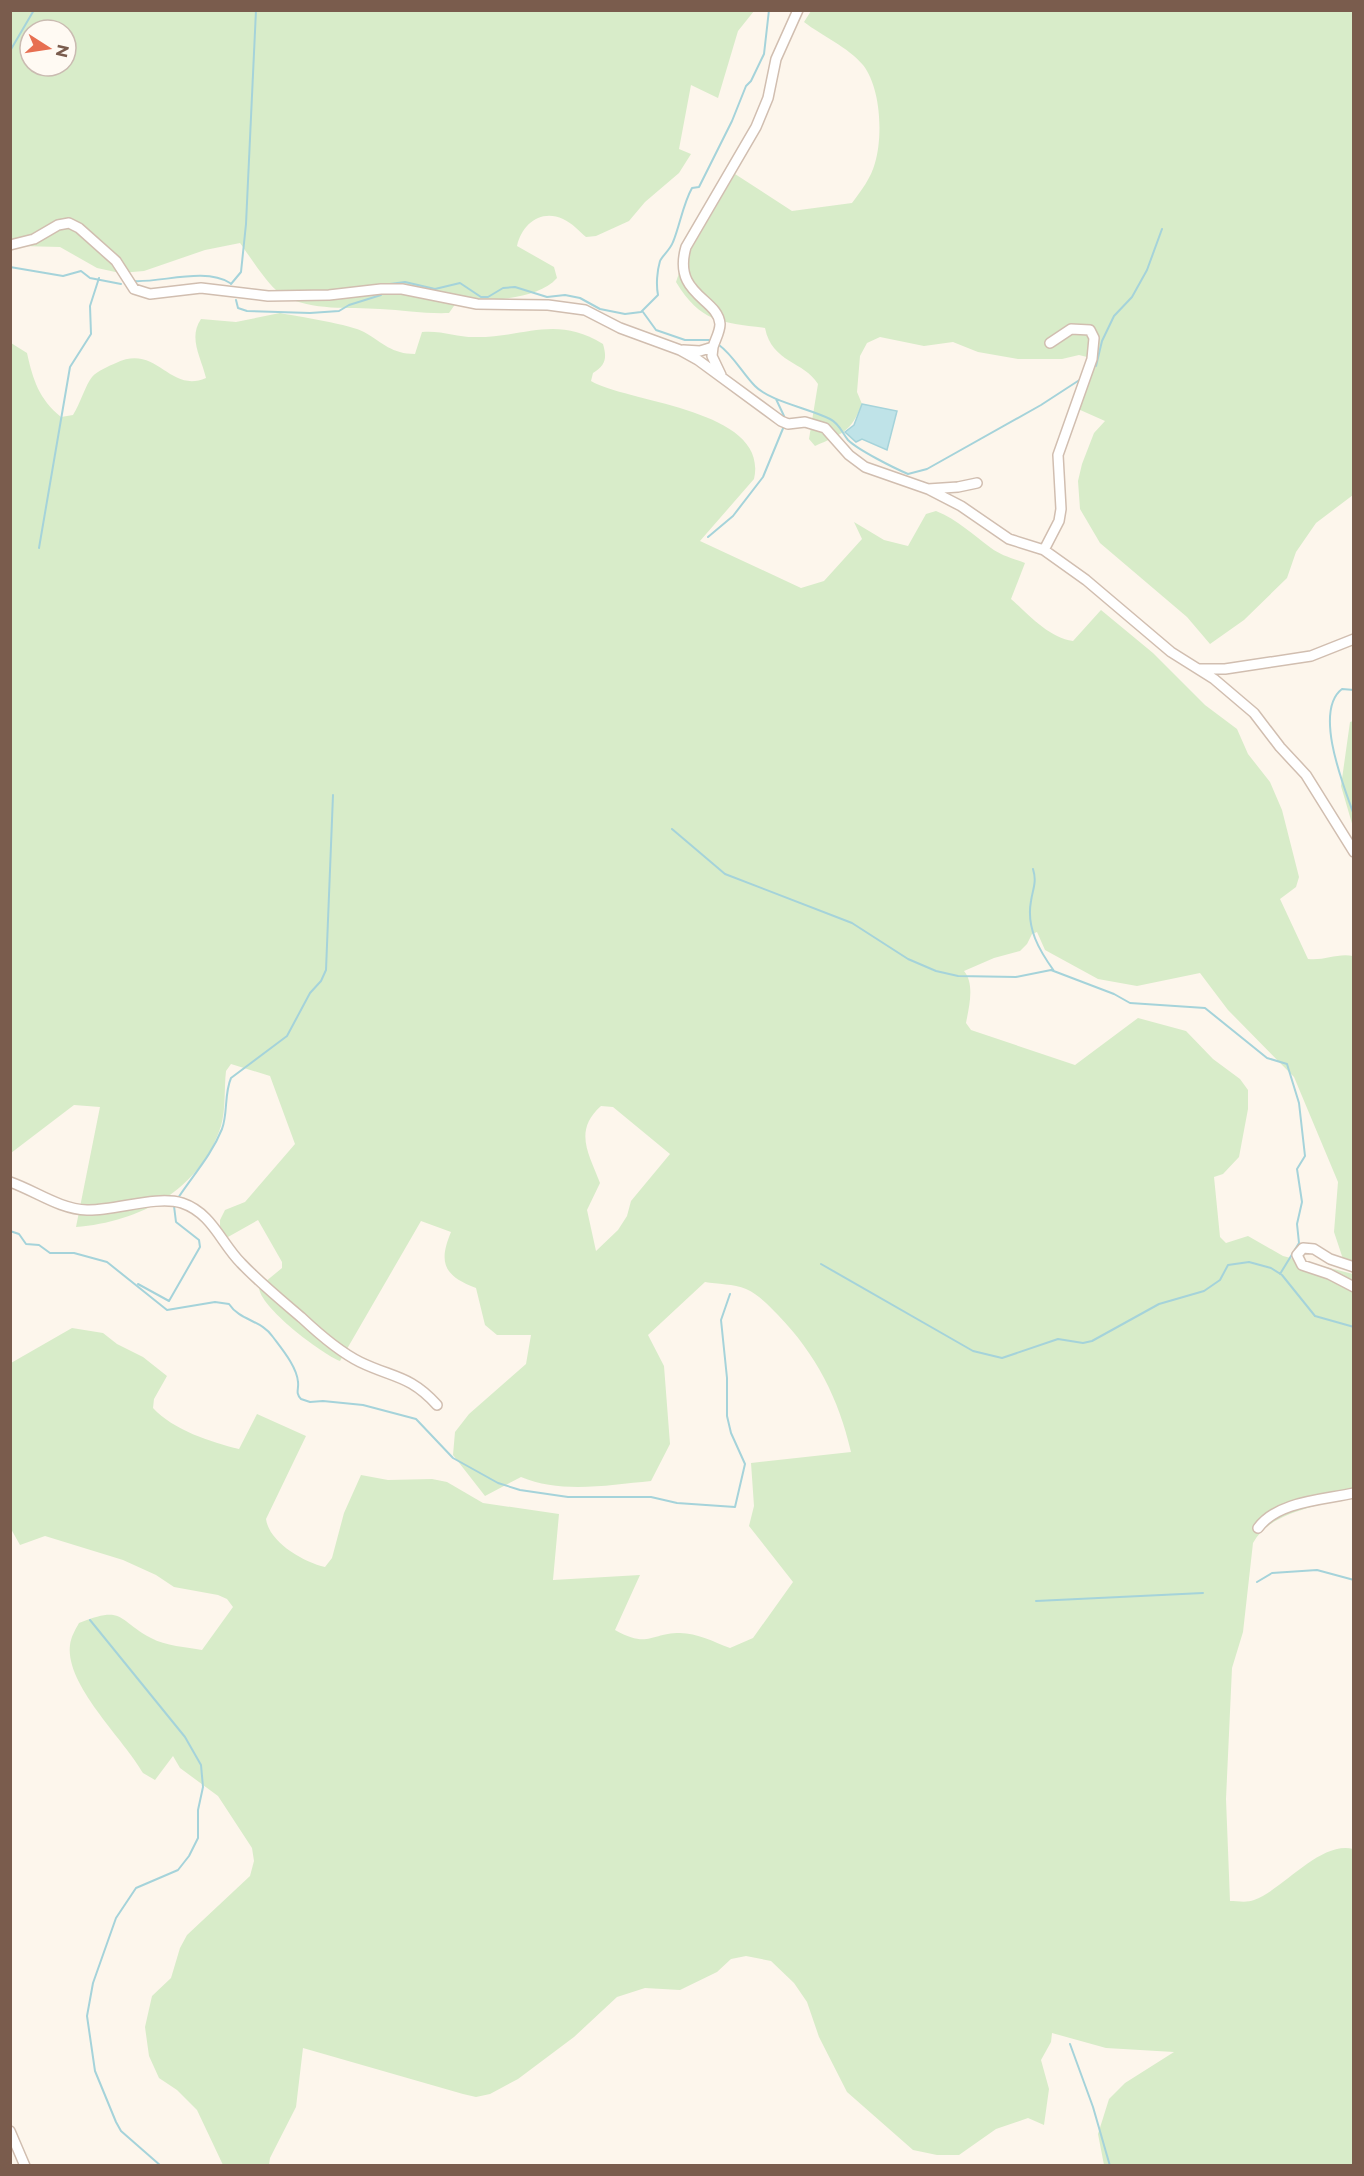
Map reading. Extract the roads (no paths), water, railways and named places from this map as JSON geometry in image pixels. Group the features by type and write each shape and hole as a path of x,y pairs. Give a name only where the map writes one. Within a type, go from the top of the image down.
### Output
{"street":[{"path":"721,375 712,356 720,322 687,282 682,258 693,233 756,127 768,98 776,59 798,10"},
{"path":"10,244 34,239 58,225 69,224 79,228 116,261 134,289 150,294 201,288 268,296 330,295 381,289 402,290 477,304 569,307 585,310 626,331 680,350 721,375 781,421 788,424 805,422 825,428 849,455 864,467 928,489 961,506 1009,539 1044,550 1105,594 1171,652 1200,669 1261,720 1280,747 1306,775 1353,852"},
{"path":"1044,550 1059,521 1061,509 1058,455 1087,377 1094,338 1090,330 1071,329 1050,343"},
{"path":"680,350 700,351 713,347"},
{"path":"928,489 977,483"},
{"path":"1200,669 1225,669 1311,656 1353,639"},
{"path":"10,1182 65,1206 85,1210 164,1202 180,1202 192,1208 205,1216 241,1263 317,1332 362,1363 410,1381 425,1392 437,1406"},
{"path":"1353,1267 1330,1259 1309,1247 1298,1251 1297,1255 1302,1265 1329,1274 1353,1287"},
{"path":"1258,1528 1270,1516 1294,1505 1353,1493"},
{"path":"10,2131 25,2166"}],"water":[{"path":"862,404 897,411 887,450 862,439 856,442 845,432 854,425"}],"waterway":[{"path":"10,51 34,10"},
{"path":"231,284 241,272 246,224 256,10"},
{"path":"390,284 405,282 435,289 460,283 481,297 488,297 503,288 515,287 547,297 565,295 580,298 600,309 625,314 641,312 658,295 657,278 660,261 673,242 689,194 692,188 699,187 732,121 746,86 751,81 764,54 769,10"},
{"path":"1096,366 1102,341 1114,316 1132,297 1147,270 1162,229"},
{"path":"10,267 63,276 81,271 90,278 121,284"},
{"path":"133,281 208,276 230,283"},
{"path":"39,548 70,367 91,334 90,306 99,278"},
{"path":"236,300 238,308 247,311 310,313 339,311 349,305 381,295"},
{"path":"643,312 656,330 685,340 709,340"},
{"path":"719,345 761,391 830,419 853,444 908,474 927,469 1041,405 1081,379"},
{"path":"776,399 784,416"},
{"path":"708,537 733,516 763,477 784,426"},
{"path":"1354,690 1342,689 1334,700 1330,714 1333,750 1354,815"},
{"path":"178,1198 218,1139 225,1117 227,1090 231,1078 287,1036 310,993 321,981 326,970 333,795"},
{"path":"672,829 725,874 852,923 908,959 936,971 958,976 1016,977 1051,970 1114,994 1130,1003 1205,1008 1267,1058 1287,1064 1299,1103 1305,1156 1297,1169 1302,1202 1297,1224 1299,1243 1280,1274"},
{"path":"1033,869 1035,881 1030,920 1039,947 1054,971"},
{"path":"138,1284 169,1301 200,1247 199,1240 176,1222 174,1206"},
{"path":"10,1231 19,1234 26,1244 39,1245 50,1253 74,1253 107,1262 167,1310 215,1302 229,1304 239,1314 263,1327 277,1342 295,1370 301,1399 310,1402 363,1405 416,1419 453,1458 498,1483 520,1490 568,1497 651,1497 677,1503 735,1507 745,1464 731,1433 727,1416 727,1378 721,1320 730,1294"},
{"path":"821,1264 973,1351 1002,1358 1058,1339 1083,1343 1092,1341 1159,1304 1204,1291 1220,1280 1228,1265 1249,1262 1271,1268 1282,1275 1315,1316 1354,1327"},
{"path":"1257,1582 1272,1573 1317,1570 1354,1580"},
{"path":"1036,1601 1203,1593"},
{"path":"90,1620 185,1737 201,1765 203,1787 198,1810 198,1838 189,1856 178,1870 136,1888 116,1918 93,1983 87,2016 95,2071 116,2122 121,2131 161,2166"},
{"path":"1070,2044 1093,2107 1110,2166"}]}
